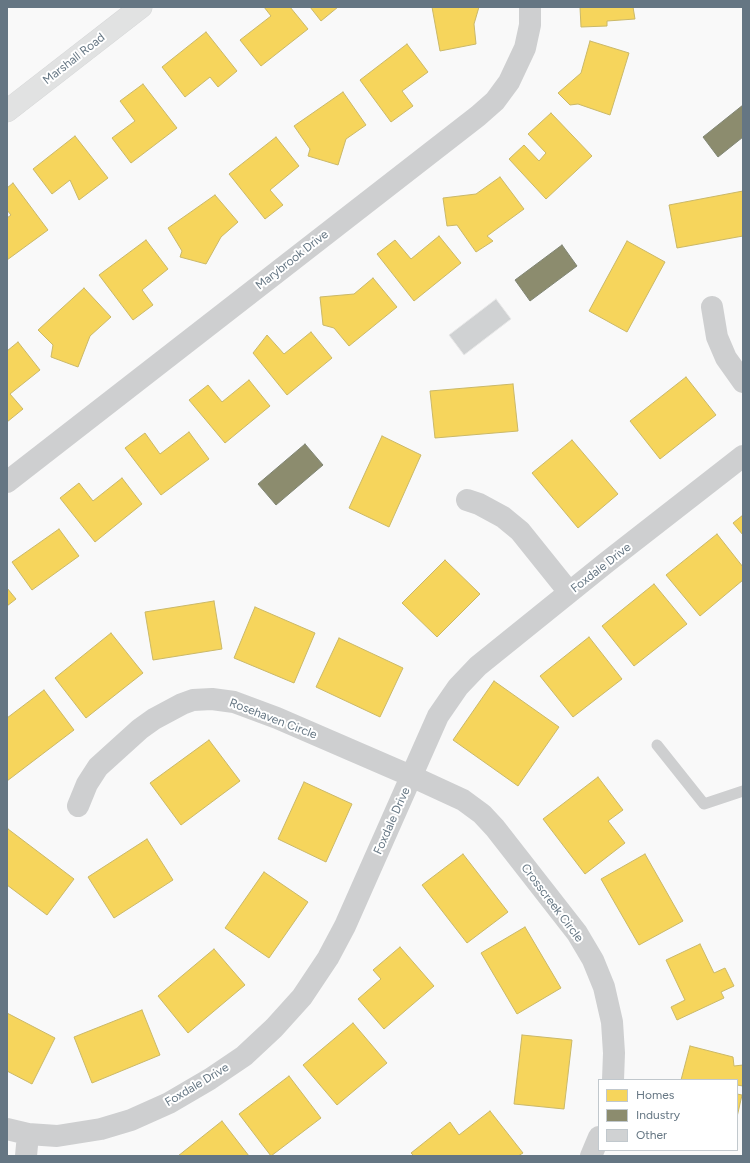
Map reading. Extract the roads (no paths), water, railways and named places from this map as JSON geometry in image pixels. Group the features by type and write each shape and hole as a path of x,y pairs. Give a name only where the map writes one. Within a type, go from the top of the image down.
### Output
{"street":[{"name":"Marshall Road","path":"7,111 141,7"},
{"name":"Marybrook Drive","path":"7,482 478,116 495,101 509,82 525,48 530,25 530,7"},
{"path":"712,307 718,337 726,358 743,382"},
{"name":"Foxdale Drive","path":"7,1128 28,1134 57,1136 101,1129 131,1120 169,1103 210,1080 244,1056 274,1028 302,997 335,946 438,716 458,687 478,666 569,592 743,456"},
{"path":"467,500 479,504 503,517 520,531 569,592"},
{"name":"Rosehaven Circle","path":"78,806 87,784 98,767 140,729 154,719 182,704 193,700 212,699 234,702 277,718 411,776"},
{"name":"Crosscreek Circle","path":"411,776 463,800 482,814 495,828 577,933 593,960 604,987 612,1022 614,1053 613,1079"},
{"path":"26,1156 28,1134"},
{"path":"590,1156 598,1139"}],"lane":[{"path":"657,745 704,804 743,791"}]}
